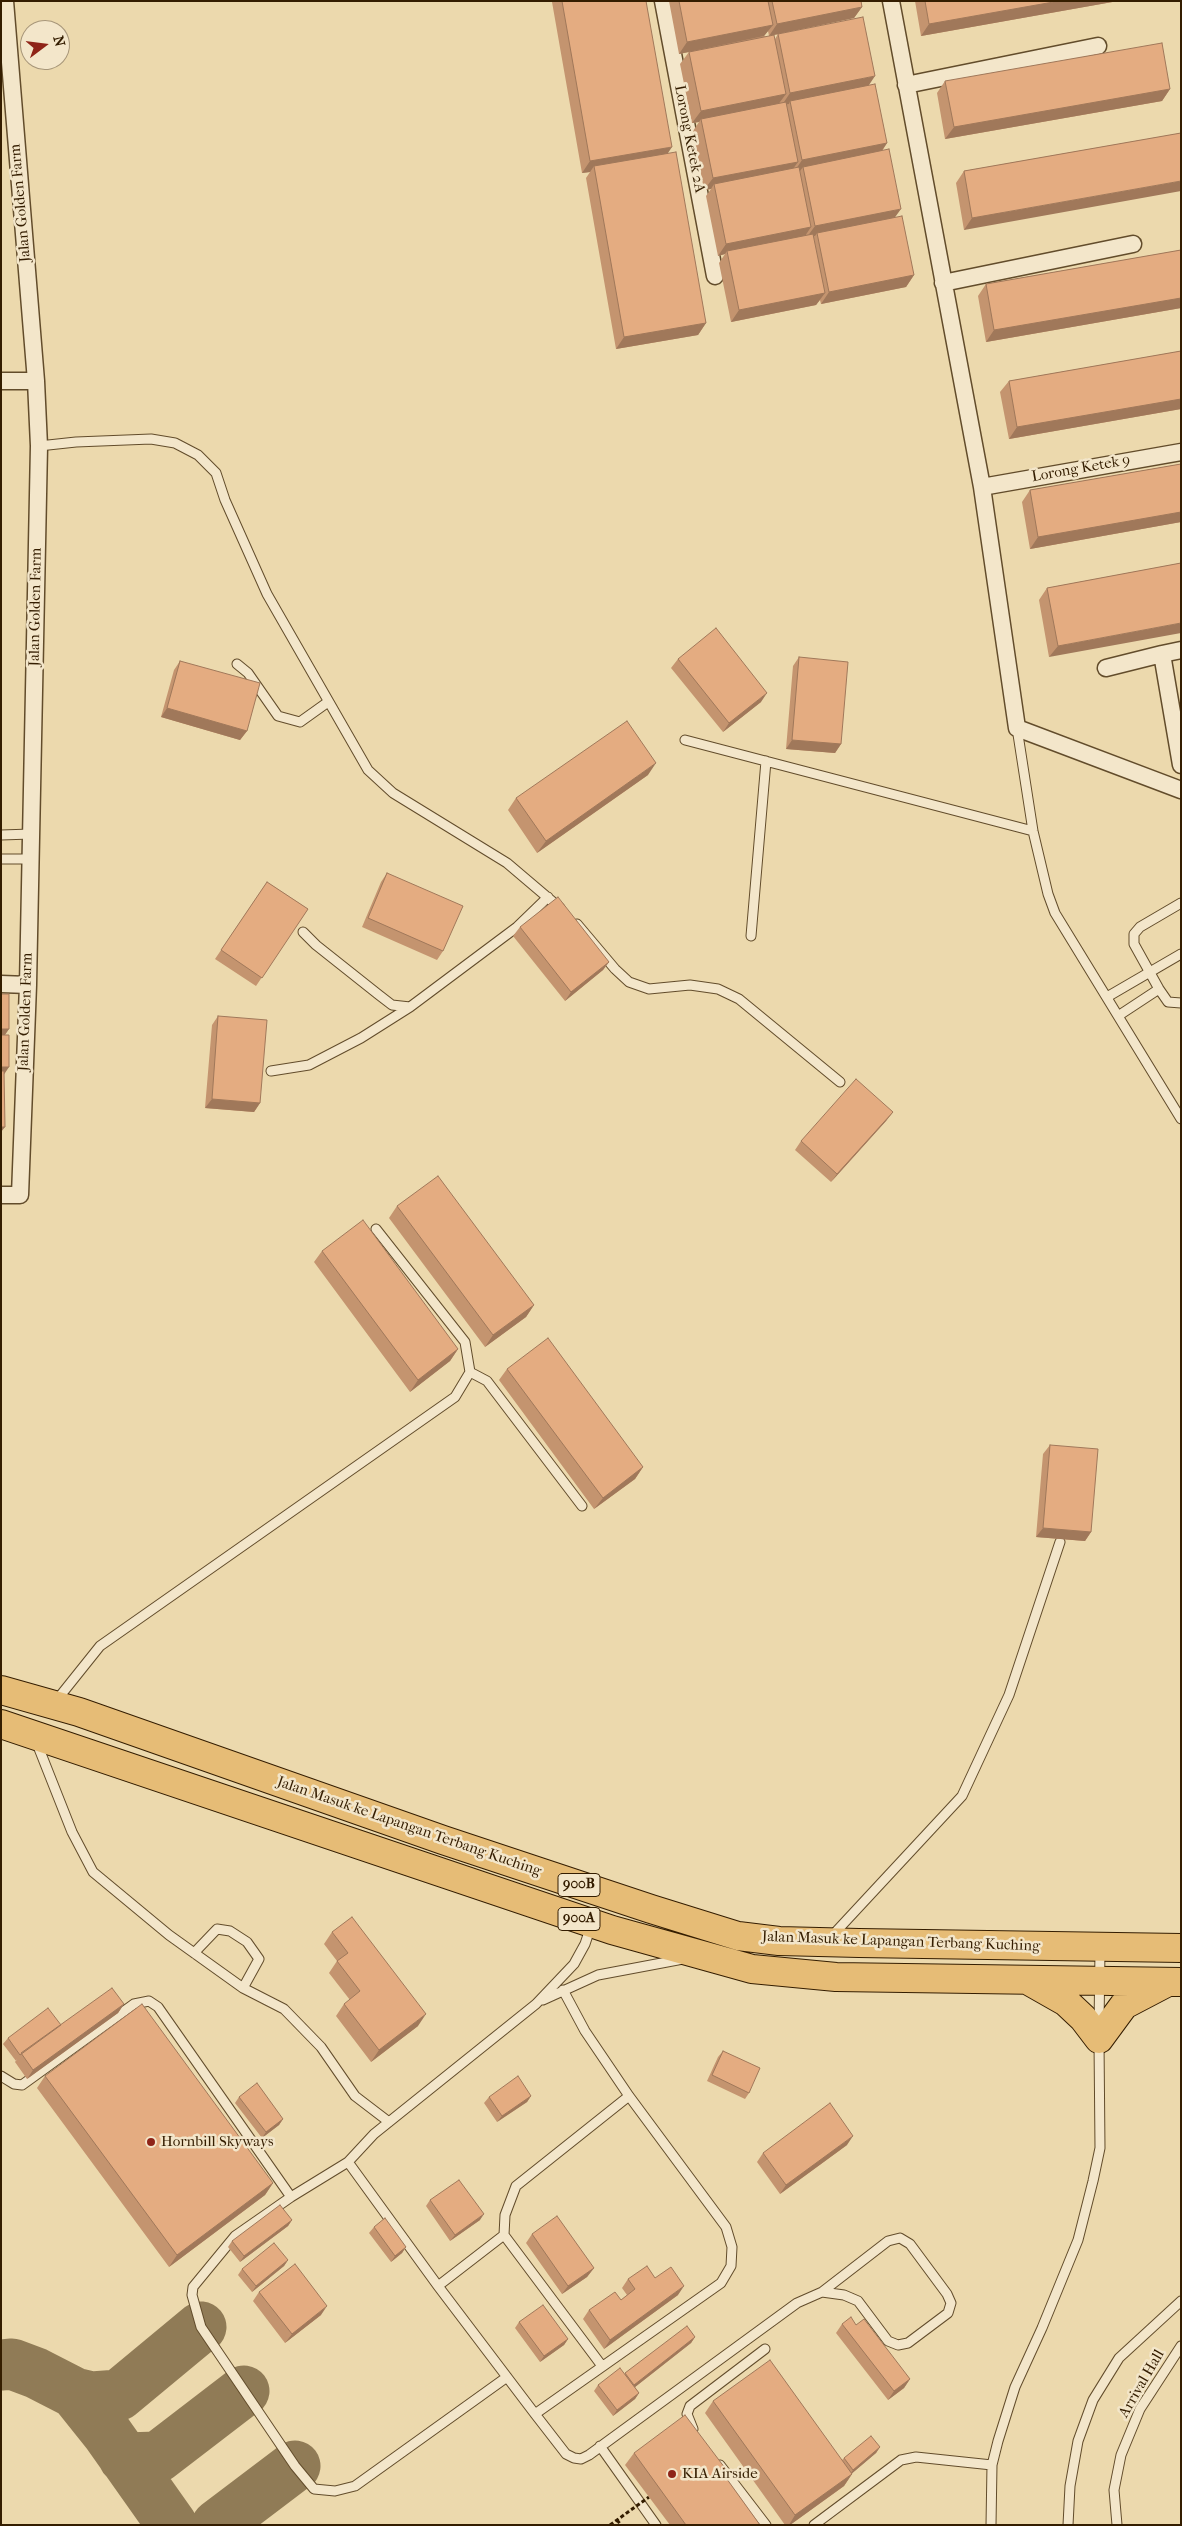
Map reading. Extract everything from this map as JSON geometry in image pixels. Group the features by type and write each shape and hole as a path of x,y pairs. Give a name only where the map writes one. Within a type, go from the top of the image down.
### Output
{"highway":[{"name":"Jalan Masuk ke Lapangan Terbang Kuching","path":"1,1690 53,1705 650,1910 738,1936 779,1941 1181,1948"},
{"name":"900A","path":"1,1724 592,1924 698,1956 752,1969 803,1974 1175,1982"},
{"path":"1028,1980 1066,2002 1083,2018 1099,2039 1124,2005 1175,1982"}],"street":[{"name":"Jalan Golden Farm","path":"1,1195 20,1195 28,985 39,446 36,381 6,80 4,1"},
{"name":"Lorong Ketek 2A","path":"663,1 715,276"},
{"path":"890,1 982,487 1017,728 1181,790"},
{"path":"906,85 1098,46"},
{"path":"943,283 1133,244"},
{"path":"1,381 36,381"},
{"name":"Lorong Ketek 9","path":"982,487 1181,452"},
{"path":"1106,668 1181,650"},
{"path":"1162,654 1181,765"},
{"path":"1,984 28,985"}],"lane":[{"path":"39,446 76,442 151,439 174,443 198,456 216,473 225,500 267,594 368,770 393,793 507,863 587,933 615,969 629,982 649,989 690,985 718,989 739,999 840,1082"},
{"path":"237,664 248,673 278,716 300,722 328,702"},
{"path":"1017,728 1033,831 1048,894 1055,913 1181,1120"},
{"path":"685,740 1033,831"},
{"path":"751,936 766,761"},
{"path":"1,835 31,834"},
{"path":"1,859 30,859"},
{"path":"271,1071 309,1065 361,1038 410,1007 517,927 548,897"},
{"path":"1181,903 1140,927 1134,934 1134,944 1159,989 1168,1002 1181,1003"},
{"path":"302,932 392,1005 410,1007"},
{"path":"1107,997 1181,954"},
{"path":"1118,1016 1159,989"},
{"path":"53,1705 100,1646 455,1397 470,1372 465,1342 376,1229"},
{"path":"470,1372 487,1382 582,1506"},
{"path":"826,1942 962,1796 1009,1695 1060,1542"},
{"path":"34,1734 72,1832 93,1872 194,1953 244,1988 284,2009 322,2047 356,2096 390,2122"},
{"path":"507,2377 355,2486 335,2492 314,2489 295,2466 201,2327 192,2295 197,2281 218,2260 235,2236 291,2197 348,2162 374,2134 536,2004 574,1964 585,1944 592,1924"},
{"path":"194,1953 217,1929 230,1931 247,1942 259,1959 244,1988"},
{"path":"991,2525 992,2465 1015,2387 1078,2240 1100,2148 1100,1947"},
{"path":"536,2004 563,1990 607,1973 698,1956"},
{"path":"535,2414 721,2283 731,2266 732,2247 726,2227 629,2096 585,2031 563,1990"},
{"path":"1,2076 14,2084 22,2084 134,2004 148,2001 158,2007 291,2197"},
{"path":"602,2366 504,2235 505,2215 516,2186 629,2096"},
{"path":"348,2162 438,2286 566,2454 581,2459 797,2303 822,2292 888,2241 900,2238 910,2244 947,2294 951,2303 948,2313 908,2343 898,2344 888,2341 858,2302 844,2295 822,2292"},
{"path":"438,2286 504,2235"},
{"path":"1068,2525 1070,2486 1078,2441 1093,2400 1119,2358 1181,2301"},
{"name":"Arrival Hall","path":"1116,2525 1114,2490 1121,2455 1140,2409 1181,2346"},
{"path":"701,2440 689,2425 687,2414 690,2406 764,2349"},
{"path":"600,2446 656,2525"},
{"path":"713,2456 766,2525"},
{"path":"814,2525 901,2460 916,2457 992,2465"}],"path":[{"path":"610,2525 649,2497"},
{"path":"617,2520 621,2525"}],"building":[{"path":"562,1 646,1 672,147 590,161"},
{"path":"679,1 768,1 773,25 687,42"},
{"path":"772,1 861,1 862,7 777,24"},
{"path":"925,1 1059,1 929,24"},
{"path":"863,17 875,76 790,93 778,34"},
{"path":"774,35 786,94 701,111 689,52"},
{"path":"1162,43 1170,89 954,127 945,81"},
{"path":"875,84 887,143 802,160 790,101"},
{"path":"786,102 798,162 713,178 701,119"},
{"path":"1181,133 1181,181 972,218 964,171"},
{"path":"889,149 901,209 815,226 803,167"},
{"path":"676,152 706,323 624,337 594,166"},
{"path":"799,167 811,227 726,244 714,184"},
{"path":"902,216 914,275 829,292 817,233"},
{"path":"813,234 825,293 739,310 727,251"},
{"path":"1181,250 1181,298 994,330 986,284"},
{"path":"1181,351 1181,399 1017,427 1009,381"},
{"path":"1181,464 1181,512 1038,537 1030,490"},
{"path":"1181,563 1181,623 1058,646 1047,588"},
{"path":"716,628 767,693 729,723 678,659"},
{"path":"799,657 848,662 841,744 792,740"},
{"path":"180,661 260,683 247,731 167,708"},
{"path":"627,721 656,763 546,841 516,798"},
{"path":"387,873 463,906 443,951 368,918"},
{"path":"267,882 308,909 262,978 221,950"},
{"path":"558,897 609,962 571,992 520,927"},
{"path":"1,994 9,994 9,1029 1,1029"},
{"path":"218,1016 267,1020 260,1103 212,1099"},
{"path":"1,1035 9,1035 9,1067 1,1067"},
{"path":"1,1071 4,1071 5,1127 1,1127"},
{"path":"856,1079 893,1112 837,1174 801,1141"},
{"path":"438,1176 534,1305 493,1335 397,1206"},
{"path":"363,1220 458,1349 418,1380 322,1251"},
{"path":"548,1338 643,1467 603,1498 507,1369"},
{"path":"1050,1445 1098,1449 1091,1532 1043,1528"},
{"path":"352,1917 426,2014 379,2050 344,2004 360,1991 337,1961 348,1953 332,1932"},
{"path":"112,1988 124,2004 33,2070 21,2053"},
{"name":"Hornbill Skyways","path":"142,2004 273,2183 177,2255 45,2076"},
{"path":"48,2008 61,2025 20,2055 8,2038"},
{"path":"723,2051 760,2068 749,2093 712,2075"},
{"path":"518,2076 531,2096 502,2116 489,2097"},
{"path":"257,2083 283,2119 266,2132 239,2097"},
{"path":"830,2103 853,2136 786,2185 763,2153"},
{"path":"459,2180 484,2214 455,2235 430,2200"},
{"path":"280,2205 292,2220 244,2256 232,2241"},
{"path":"557,2216 594,2268 568,2286 532,2234"},
{"path":"385,2218 406,2247 395,2256 374,2227"},
{"path":"274,2243 288,2260 256,2286 242,2269"},
{"path":"295,2264 327,2306 292,2334 259,2292"},
{"path":"647,2266 655,2278 671,2267 684,2286 610,2340 589,2310 615,2292 621,2300 635,2289 628,2279"},
{"path":"543,2305 568,2339 544,2356 519,2322"},
{"path":"851,2317 856,2325 864,2319 910,2379 894,2391 842,2324"},
{"path":"687,2326 695,2337 634,2385 625,2373"},
{"path":"770,2360 852,2474 795,2515 713,2401"},
{"path":"620,2368 639,2393 617,2410 598,2385"},
{"name":"KIA Airside","path":"685,2415 728,2472 724,2475 760,2525 686,2525 634,2453"},
{"path":"871,2436 880,2447 853,2470 844,2458"}],"taxiway":[{"path":"1,2365 12,2364 36,2373 75,2393 92,2397 119,2395 201,2327"},
{"path":"124,2458 158,2457 244,2391"},
{"path":"75,2393 107,2433 172,2525"},
{"path":"217,2525 295,2466"}],"place":[{"name":"Hornbill Skyways","path":"151,2142"},
{"name":"KIA Airside","path":"672,2474"}]}
